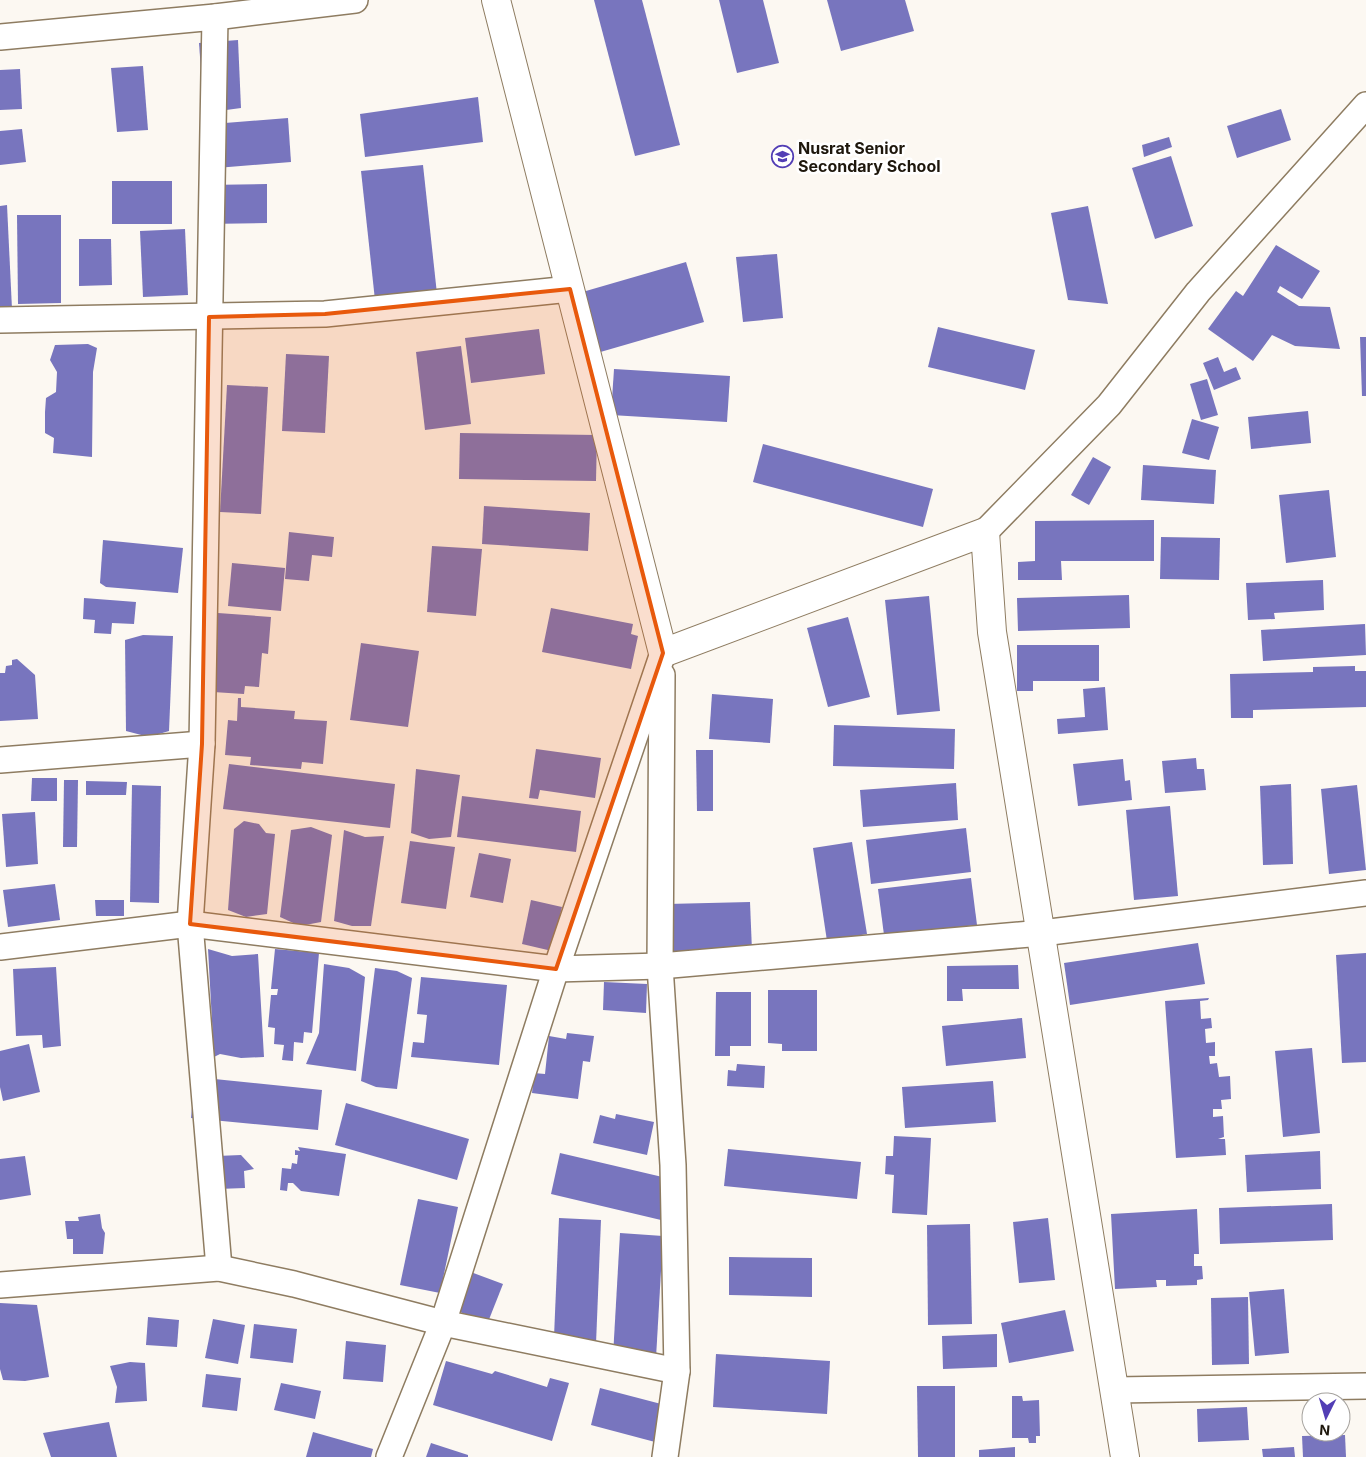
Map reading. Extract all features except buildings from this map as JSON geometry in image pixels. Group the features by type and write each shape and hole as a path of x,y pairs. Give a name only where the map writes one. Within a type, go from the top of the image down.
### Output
{"street":[{"path":"0,37 215,17 355,0"},
{"path":"496,0 662,653 660,966 673,1166 676,1371 664,1457"},
{"path":"215,17 202,744 190,924 219,1268"},
{"path":"662,653 985,532 1109,405 1198,292 1366,105"},
{"path":"0,320 325,314 570,289"},
{"path":"985,532 992,632 1042,933 1124,1457"},
{"path":"389,1457 443,1323 556,968 662,653"},
{"path":"0,760 202,744"},
{"path":"0,948 190,924 556,968 660,966 1042,933 1366,893"},
{"path":"0,1285 219,1268 294,1284 443,1323 676,1371"},
{"path":"1115,1390 1366,1386"}],"highlighted area":[{"path":"570,289 663,653 556,969 190,924 202,744 209,317 325,314"}],"place":[{"name":"Nusrat Senior Secondary School","path":"782,157"}]}
